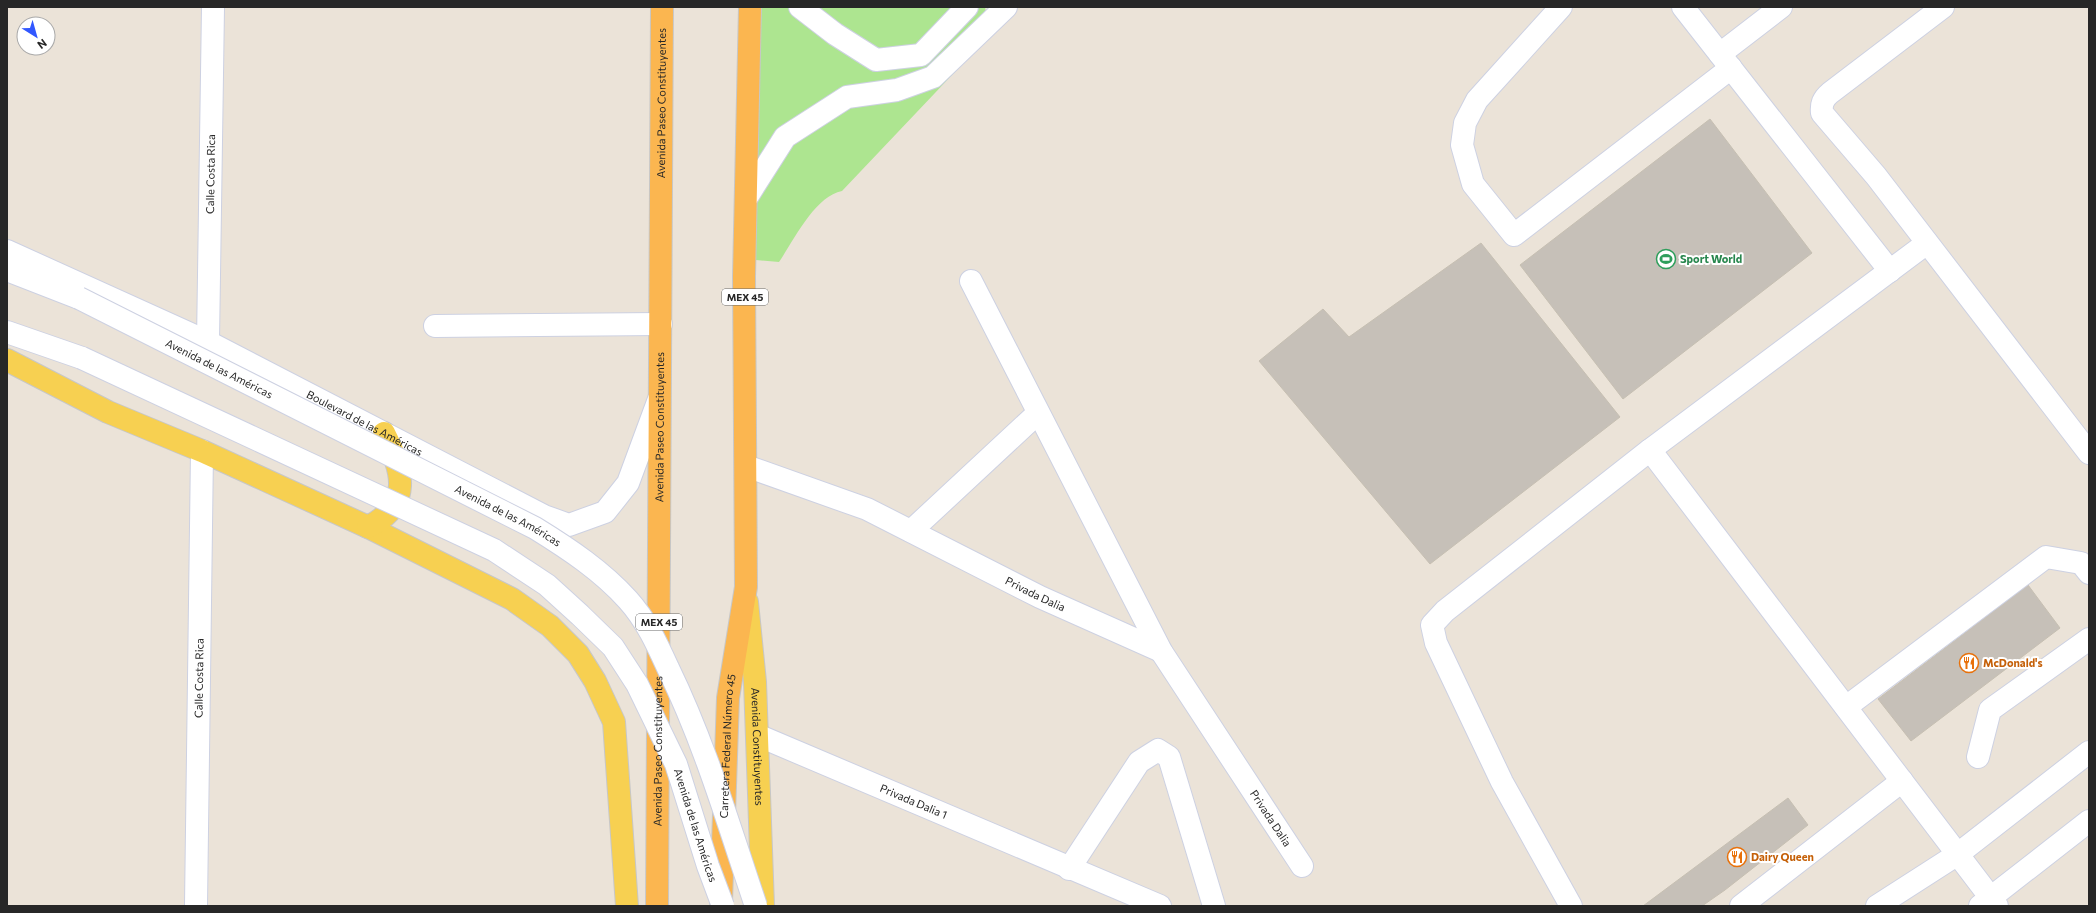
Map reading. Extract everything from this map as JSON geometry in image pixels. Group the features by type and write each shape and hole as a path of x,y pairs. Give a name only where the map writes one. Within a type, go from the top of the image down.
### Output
{"highway":[{"name":"Avenida Paseo Constituyentes","path":"658,848 662,7"},
{"name":"MEX 45","path":"746,587 744,276 747,197 750,7"},
{"name":"Carretera Federal Número 45","path":"722,906 728,698 746,587"},
{"name":"MEX 45","path":"657,906 658,848"}],"main road":[{"path":"7,360 108,412 202,451 368,527 512,599 550,626 578,654 595,681 614,722 627,906"},
{"path":"368,527 389,513 398,497 401,480 396,456 384,433"},
{"name":"Avenida Constituyentes","path":"746,587 755,682 763,906"},
{"name":"MEX 45","path":"649,906 658,848"}],"street":[{"name":"Calle Costa Rica","path":"208,342 213,7"},
{"path":"800,7 835,34 876,60 922,55 967,7"},
{"path":"747,197 785,137 847,97 897,90 934,77 1006,7"},
{"path":"1561,7 1477,100 1465,123 1462,145 1473,184 1514,235 1726,61 1781,7"},
{"path":"1684,7 1890,271"},
{"path":"1943,7 1824,98 1821,105 1824,118 1876,176 1926,243 2089,453"},
{"path":"1571,906 1509,795 1467,712 1436,643 1432,625 1445,611 1650,450 1926,243"},
{"name":"Boulevard de las Américas","path":"7,251 208,342 544,516 569,525 605,512 628,483 660,396"},
{"name":"Avenida de las Américas","path":"7,270 79,298 535,528 572,551 604,576 629,601 650,630 688,708 756,906"},
{"name":"Privada Dalia","path":"971,282 1161,651 1302,866"},
{"path":"435,326 661,324"},
{"name":"Avenida de las Américas","path":"7,332 82,358 494,550 547,585 612,647 637,684 676,764 722,906"},
{"path":"911,531 1038,413"},
{"path":"1650,450 1958,854 1990,903 2089,821"},
{"name":"Calle Costa Rica","path":"196,906 202,451"},
{"name":"Privada Dalia","path":"746,466 867,509 1040,597 1161,651"},
{"path":"1846,707 2046,557 2081,563 2089,573"},
{"path":"1978,757 1990,710 2089,639"},
{"name":"Privada Dalia 1","path":"757,735 1069,869 1160,906"},
{"path":"1069,869 1139,762 1158,750 1169,757 1214,906"},
{"path":"1877,906 1958,854 2089,752"},
{"path":"1741,906 1902,781"}],"green space":[{"path":"755,7 985,7 990,35 842,191 823,201 814,210 798,231 779,262 745,259"}],"building":[{"name":"Sport World","path":"1710,119 1812,253 1623,399 1520,265"},
{"path":"1481,243 1620,417 1430,564 1259,361 1323,309 1349,337"},
{"name":"McDonald's","path":"2028,585 2060,628 1911,741 1878,699"},
{"name":"Dairy Queen","path":"1788,798 1808,825 1725,890 1702,906 1643,906"}],"place":[{"name":"Sport World","path":"1666,259"},
{"name":"McDonald's","path":"1969,663"},
{"name":"Dairy Queen","path":"1737,857"}]}
